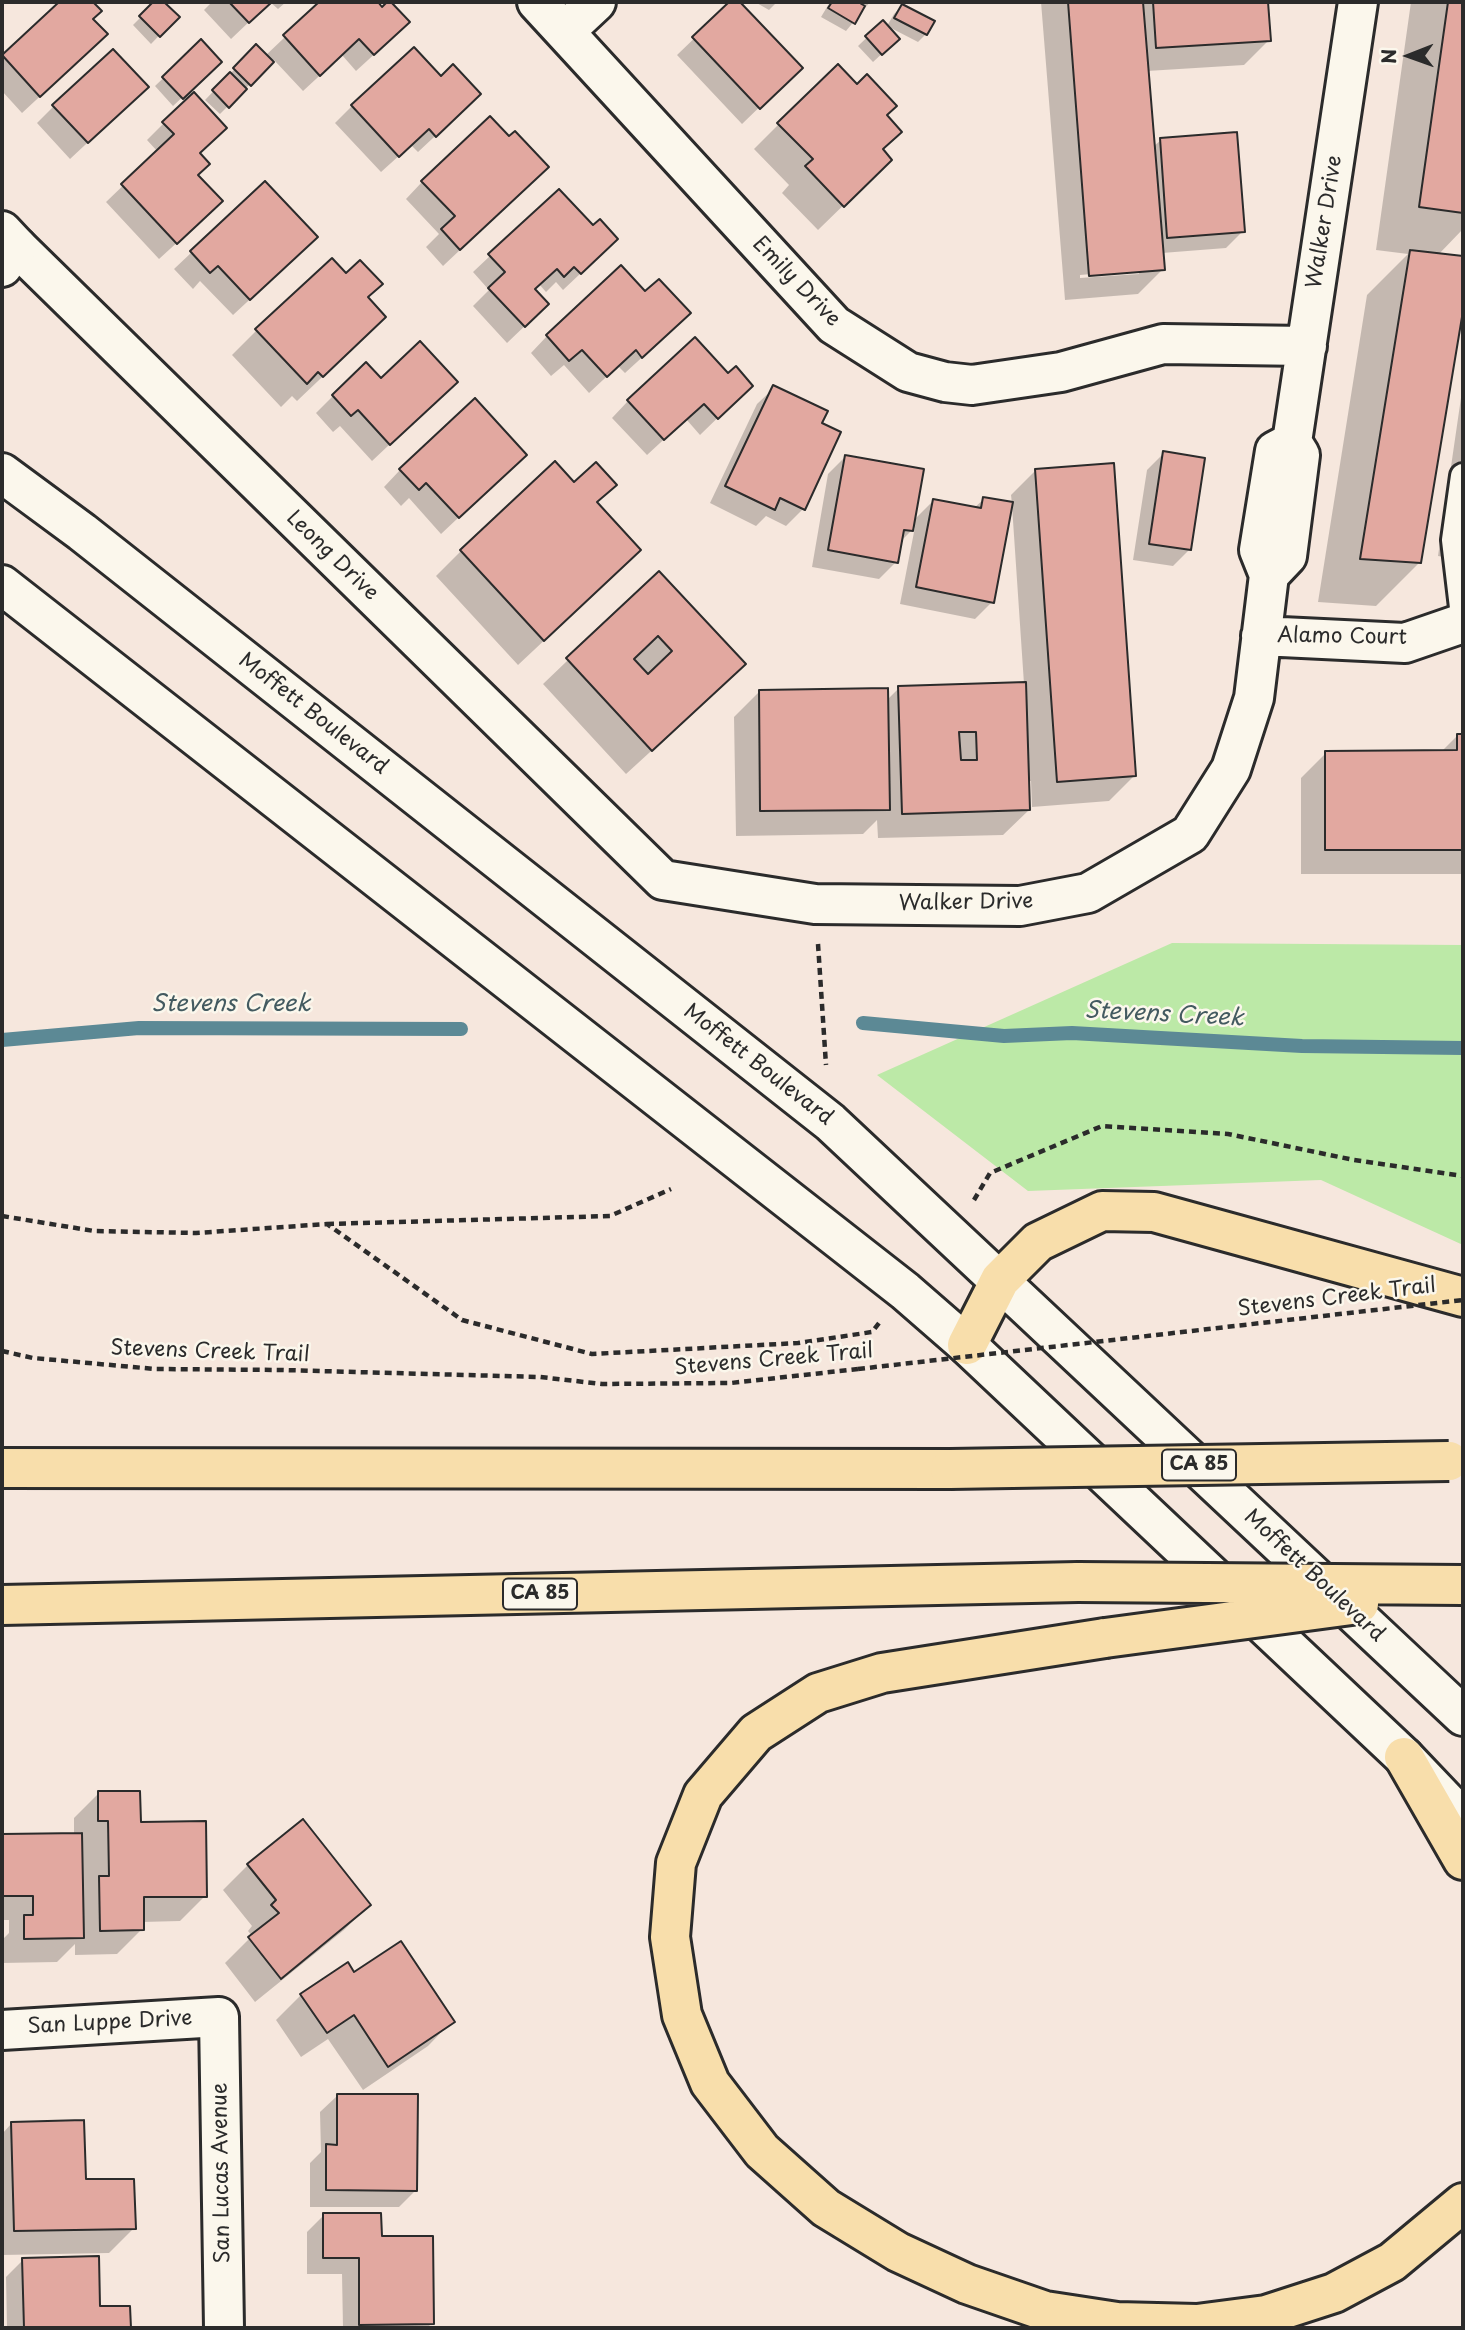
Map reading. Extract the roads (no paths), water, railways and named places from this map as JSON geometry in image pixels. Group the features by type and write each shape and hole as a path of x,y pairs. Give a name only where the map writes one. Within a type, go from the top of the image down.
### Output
{"highway":[{"path":"967,1345 1000,1280 1038,1242 1102,1211 1154,1212 1463,1298"},
{"name":"CA 85","path":"2,1468 950,1469 1456,1461"},
{"name":"CA 85","path":"2,1605 1078,1582 1463,1587"},
{"path":"1463,1587 882,1673 818,1693 757,1733 703,1795 676,1863 670,1937 682,2015 710,2083 762,2151 825,2208 898,2252 967,2284 1045,2311 1117,2322 1184,2323 1266,2315 1334,2293 1392,2262 1453,2212 1463,2187"},
{"path":"1404,1757 1463,1860"}],"street":[{"name":"Emily Drive","path":"537,2 834,326 908,372 945,382 972,385 1061,372 1163,344 1307,346"},
{"path":"565,31 596,2"},
{"name":"Walker Drive","path":"663,880 815,904 1020,906 1088,893 1190,834 1231,769 1254,698 1269,575 1259,550 1275,452 1292,442 1359,2"},
{"name":"Leong Drive","path":"7,248 663,880"},
{"name":"Moffett Boulevard","path":"2,473 830,1122 1463,1716"},
{"path":"2,585 905,1291 967,1345 1404,1757 1463,1819"},
{"name":"Alamo Court","path":"1261,636 1405,643 1463,622"},
{"name":"San Luppe Drive","path":"2,2029 219,2017"},
{"name":"San Lucas Avenue","path":"219,2017 224,2328"}],"lane":[{"path":"1463,476 1454,540 1463,616"}],"waterway":[{"name":"Stevens Creek","path":"863,1023 1004,1036 1072,1033 1302,1046 1463,1048"},
{"name":"Stevens Creek","path":"2,1040 139,1028 461,1029"}]}
